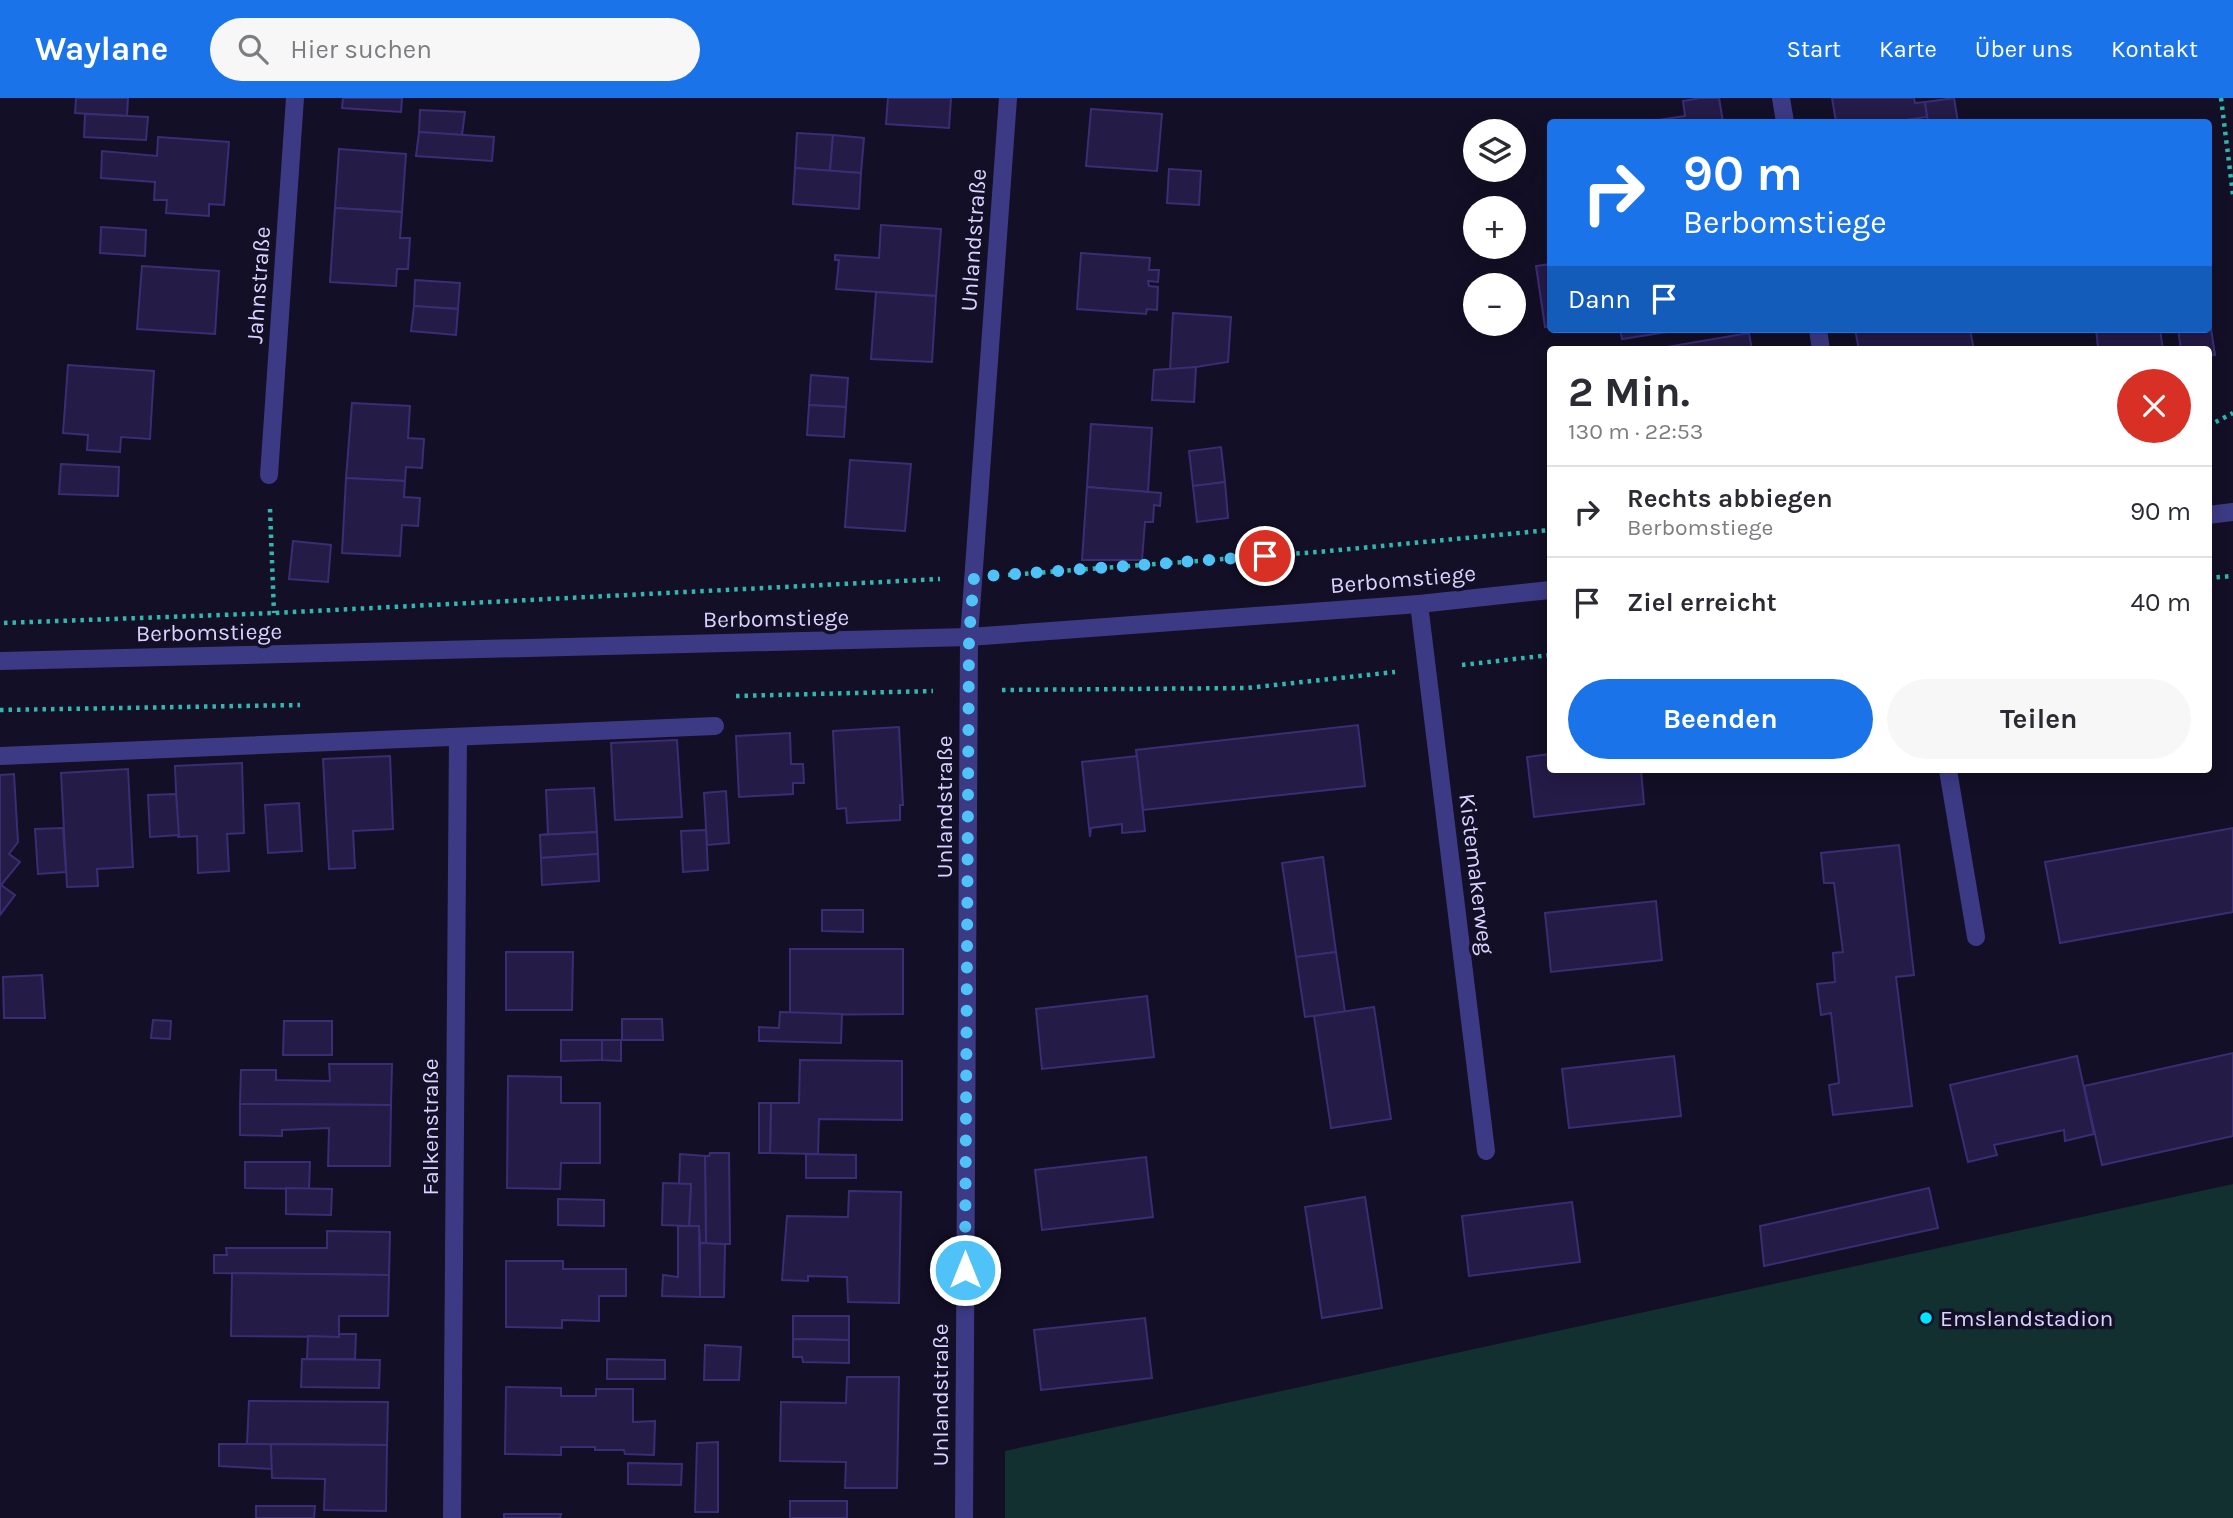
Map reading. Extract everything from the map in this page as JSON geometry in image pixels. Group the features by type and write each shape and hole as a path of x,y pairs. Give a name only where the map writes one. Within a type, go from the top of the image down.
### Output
{"street":[{"name":"Jahnstraße","path":"269,475 295,98"},
{"name":"Unlandstraße","path":"964,1518 969,637 1008,98"},
{"path":"1781,98 1784,119"},
{"path":"2212,515 2233,512"},
{"name":"Berbomstiege","path":"0,662 969,637 1419,604 1547,590"},
{"name":"Kistemakerweg","path":"1419,604 1486,1151"},
{"path":"0,756 715,726"},
{"name":"Falkenstraße","path":"452,1518 458,737"},
{"path":"1949,773 1976,937"}],"path":[{"path":"2221,98 2233,195"},
{"path":"2212,424 2233,414"},
{"path":"269,475 274,613"},
{"name":"Berbomstiege","path":"0,623 274,613 974,577 1318,552 1547,530"},
{"path":"2212,578 2233,576"},
{"path":"729,696 970,690 1247,688 1547,655"},
{"path":"0,710 303,705"}],"green space":[{"name":"Emslandstadion","path":"2233,1184 2233,1518 1005,1518 1005,1451"}],"building":[{"path":"76,98 128,98 127,116 75,113"},
{"path":"343,98 402,98 401,112 342,108"},
{"path":"888,98 951,98 949,128 886,124"},
{"path":"1719,98 1722,119 1665,119 1685,116 1683,101"},
{"path":"1832,98 1914,98 1915,103 1925,102 1927,117 1913,119 1836,119"},
{"path":"1954,98 1958,119 1928,119 1925,102"},
{"path":"1091,109 1162,114 1157,171 1086,166"},
{"path":"420,110 465,112 462,135 419,132"},
{"path":"85,114 148,117 146,140 84,137"},
{"path":"419,132 494,137 492,161 416,156"},
{"path":"797,133 833,135 830,171 795,168"},
{"path":"833,135 864,138 861,173 830,171"},
{"path":"158,137 229,142 224,205 209,204 209,216 166,213 167,200 154,200 155,182 101,178 102,151 157,156"},
{"path":"339,149 406,154 402,212 335,208"},
{"path":"795,168 861,173 859,209 793,204"},
{"path":"1169,169 1201,171 1199,205 1167,203"},
{"path":"335,208 402,212 400,238 410,238 408,269 397,269 396,286 330,282"},
{"path":"881,225 941,229 936,296 836,289 839,260 835,260 835,255 879,258"},
{"path":"101,227 146,230 145,256 100,253"},
{"path":"1081,253 1150,258 1149,270 1159,270 1158,282 1148,281 1149,286 1158,287 1157,310 1147,309 1146,314 1077,309"},
{"path":"1547,264 1545,327 1536,266"},
{"path":"142,266 219,271 215,334 137,329"},
{"path":"415,280 460,283 458,309 414,306"},
{"path":"876,292 936,296 932,362 871,359"},
{"path":"414,306 458,309 456,335 411,331"},
{"path":"1173,313 1231,317 1228,362 1170,371"},
{"path":"1621,333 1660,333 1622,339"},
{"path":"1749,333 1751,346 1673,346"},
{"path":"1856,333 1971,333 1973,346 1858,346"},
{"path":"2096,333 2161,333 2162,346 2098,346"},
{"path":"2179,333 2212,333 2215,355 2212,355 2212,346 2180,346"},
{"path":"68,365 154,371 150,439 121,437 120,452 87,450 88,435 63,433"},
{"path":"1196,367 1194,402 1152,400 1154,370"},
{"path":"811,375 848,378 846,407 809,405"},
{"path":"352,403 410,406 408,438 424,439 422,468 406,467 405,481 346,478"},
{"path":"809,405 846,407 844,437 807,435"},
{"path":"1091,424 1152,428 1148,492 1087,487"},
{"path":"1221,447 1225,482 1193,486 1189,451"},
{"path":"850,460 911,464 905,531 845,527"},
{"path":"61,464 119,467 118,496 59,494"},
{"path":"346,478 405,481 404,497 420,498 418,526 402,525 400,556 342,553"},
{"path":"1225,482 1228,518 1197,522 1193,486"},
{"path":"1087,487 1161,493 1160,506 1154,505 1153,522 1145,522 1142,560 1082,560"},
{"path":"293,541 331,545 328,582 289,579"},
{"path":"1358,725 1365,786 1143,810 1136,750"},
{"path":"899,727 903,805 900,805 900,820 847,823 846,808 837,809 833,731"},
{"path":"790,733 791,764 803,764 804,783 793,783 793,794 739,797 736,736"},
{"path":"677,740 682,817 615,820 611,743"},
{"path":"1547,754 1547,773 1641,773 1644,804 1534,817 1527,757"},
{"path":"390,756 393,829 353,831 355,868 329,869 323,759"},
{"path":"1137,756 1145,831 1122,833 1122,824 1091,828 1090,837 1082,762"},
{"path":"242,763 244,833 227,834 229,871 198,873 197,836 178,837 175,766"},
{"path":"128,769 133,867 97,869 98,886 67,887 61,773"},
{"path":"14,774 18,842 9,854 20,862 1,885 15,895 0,915 0,775"},
{"path":"594,788 597,832 540,835 548,834 546,790"},
{"path":"726,791 729,843 707,845 704,793"},
{"path":"176,794 179,835 150,837 148,795"},
{"path":"299,803 302,851 268,853 265,805"},
{"path":"63,828 66,872 38,874 35,829"},
{"path":"2233,828 2233,912 2060,943 2045,862"},
{"path":"706,830 708,870 683,872 681,831"},
{"path":"597,832 598,854 541,858 540,835"},
{"path":"1899,845 1914,975 1896,977 1912,1106 1833,1115 1829,1085 1839,1083 1831,1013 1821,1015 1817,984 1835,982 1833,953 1843,952 1834,883 1824,883 1821,853"},
{"path":"598,854 599,881 542,885 541,858"},
{"path":"1323,857 1336,952 1296,957 1282,863"},
{"path":"1656,901 1662,960 1551,972 1545,913"},
{"path":"822,910 863,910 863,932 822,931"},
{"path":"790,949 903,949 903,1014 790,1015"},
{"path":"506,952 573,952 572,1010 506,1010"},
{"path":"1336,952 1345,1012 1305,1017 1296,957"},
{"path":"42,975 45,1018 4,1018 3,977"},
{"path":"1147,996 1154,1057 1042,1069 1036,1009"},
{"path":"1374,1007 1391,1119 1331,1128 1314,1016"},
{"path":"780,1012 842,1014 841,1043 759,1041 759,1027 779,1028"},
{"path":"622,1019 662,1019 663,1040 622,1040"},
{"path":"153,1020 171,1021 170,1039 151,1038"},
{"path":"284,1021 332,1021 332,1055 283,1055"},
{"path":"561,1040 602,1040 602,1060 561,1061"},
{"path":"602,1040 621,1040 621,1061 602,1060"},
{"path":"2233,1053 2233,1136 2102,1165 2084,1086"},
{"path":"1674,1056 1681,1116 1569,1128 1562,1069"},
{"path":"2077,1056 2094,1134 2065,1141 2064,1130 1994,1145 1997,1155 1968,1162 1950,1085"},
{"path":"800,1060 902,1061 902,1120 819,1119 818,1154 770,1153 771,1103 799,1103"},
{"path":"329,1064 392,1064 391,1105 240,1104 241,1070 276,1070 276,1080 330,1081"},
{"path":"508,1076 561,1077 561,1103 600,1103 600,1163 561,1163 560,1189 507,1188"},
{"path":"759,1103 771,1103 770,1153 759,1153"},
{"path":"240,1104 391,1105 390,1166 328,1166 329,1128 282,1130 282,1136 240,1135"},
{"path":"710,1153 729,1153 730,1244 706,1244 705,1156"},
{"path":"680,1154 705,1156 706,1244 700,1243 699,1226 689,1226 691,1184 679,1184"},
{"path":"806,1154 856,1155 856,1178 806,1178"},
{"path":"1146,1157 1153,1217 1042,1230 1035,1170"},
{"path":"245,1162 310,1162 309,1189 245,1188"},
{"path":"663,1183 691,1184 689,1226 662,1225"},
{"path":"286,1188 332,1189 331,1215 286,1214"},
{"path":"1929,1188 1938,1228 1764,1266 1760,1226"},
{"path":"849,1191 901,1192 899,1303 848,1302 847,1277 808,1276 808,1281 782,1280 787,1216 848,1217"},
{"path":"1365,1197 1382,1308 1322,1318 1305,1207"},
{"path":"558,1199 604,1200 604,1226 558,1225"},
{"path":"1572,1202 1580,1262 1469,1276 1462,1216"},
{"path":"678,1226 699,1226 700,1297 662,1296 663,1275 678,1277"},
{"path":"327,1231 390,1232 389,1275 214,1273 214,1255 227,1255 226,1248 327,1248"},
{"path":"700,1243 725,1244 724,1297 700,1297"},
{"path":"506,1261 563,1261 563,1269 626,1269 626,1296 599,1296 599,1321 562,1320 562,1328 506,1327"},
{"path":"232,1273 389,1275 388,1316 339,1316 339,1337 231,1336"},
{"path":"793,1316 849,1316 849,1340 793,1339"},
{"path":"1145,1318 1152,1378 1041,1390 1034,1330"},
{"path":"339,1334 356,1334 355,1359 307,1359 308,1336 339,1337"},
{"path":"793,1339 849,1340 849,1363 803,1362 802,1357 793,1357"},
{"path":"705,1345 741,1347 739,1380 704,1380"},
{"path":"302,1359 380,1360 379,1388 301,1387"},
{"path":"607,1359 665,1360 665,1379 607,1379"},
{"path":"847,1377 899,1377 897,1488 845,1488 846,1462 780,1461 781,1402 846,1403"},
{"path":"506,1387 561,1388 561,1396 596,1396 596,1389 633,1389 633,1422 655,1421 654,1455 625,1454 624,1450 595,1450 595,1447 561,1447 561,1455 505,1454"},
{"path":"249,1401 388,1402 387,1445 247,1444"},
{"path":"718,1442 718,1512 695,1512 697,1443"},
{"path":"219,1444 271,1444 272,1469 219,1466"},
{"path":"271,1444 387,1445 386,1511 324,1510 325,1479 272,1478"},
{"path":"628,1463 682,1464 681,1485 628,1484"},
{"path":"790,1501 847,1501 847,1518 790,1518"},
{"path":"256,1506 315,1506 314,1518 256,1518"},
{"path":"504,1514 561,1514 560,1518 504,1518"}],"place":[{"name":"Emslandstadion","path":"1926,1318"}],"route":[{"path":"965,1270 969,637 974,577 1265,556"}]}
